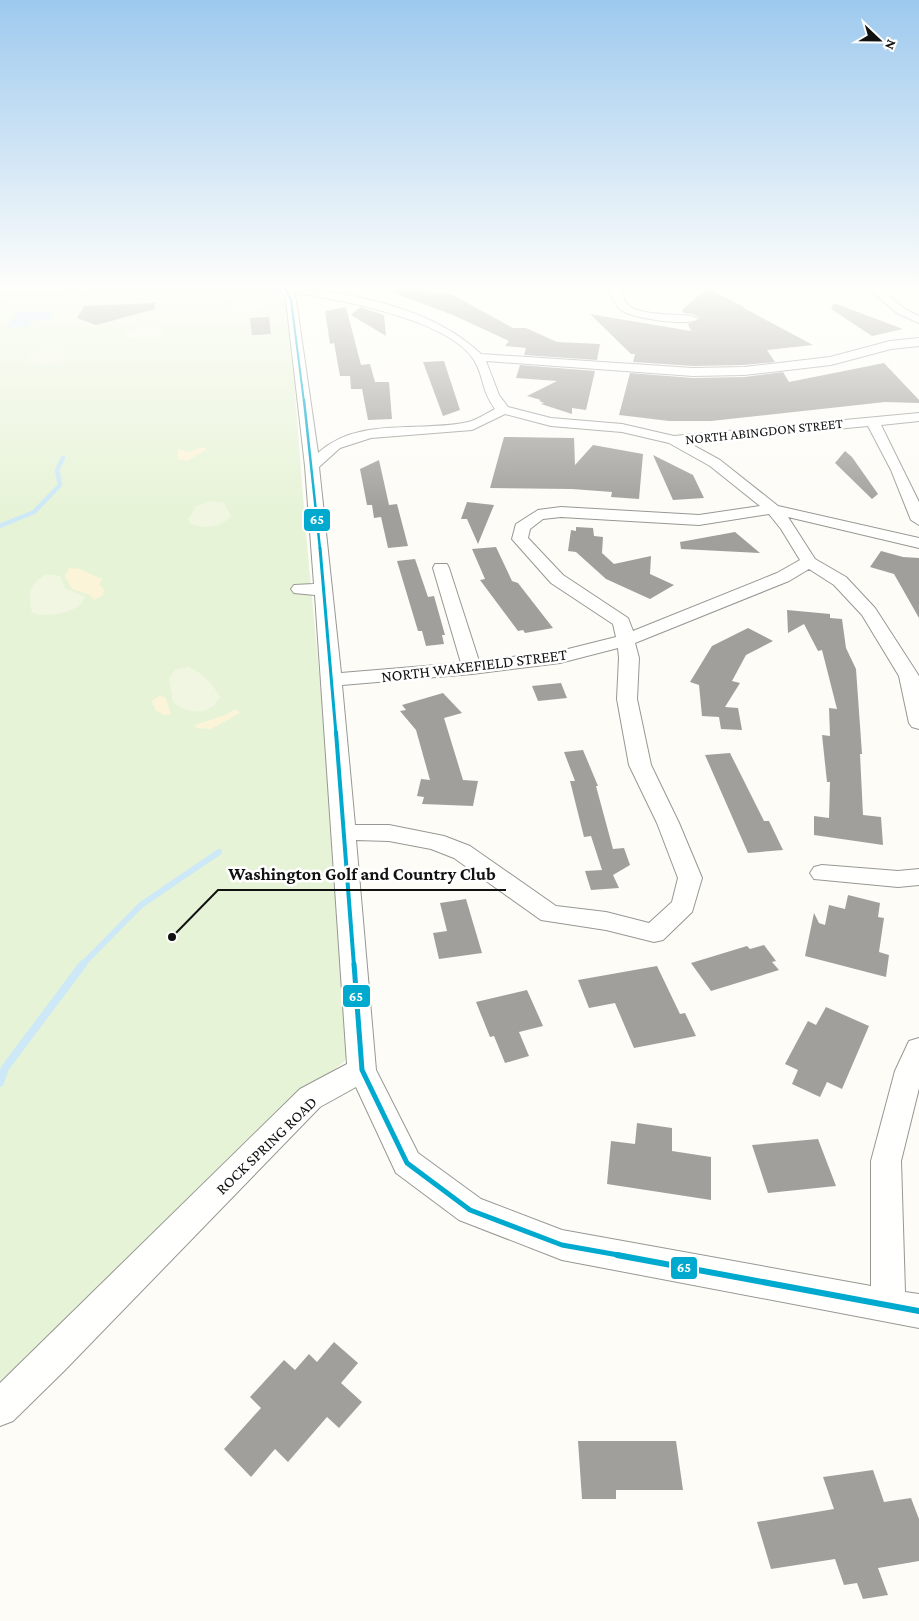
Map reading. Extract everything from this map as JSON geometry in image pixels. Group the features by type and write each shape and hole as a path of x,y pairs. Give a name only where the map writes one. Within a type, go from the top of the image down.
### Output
{"street":[{"path":"298,360 312,466 324,590 362,1070 407,1163 470,1210 562,1245 919,1311"},
{"path":"479,360 492,395 503,410"},
{"path":"516,360 693,372 744,371 831,360"},
{"name":"NORTH ABINGDON STREET","path":"472,426 503,410 551,422"},
{"name":"NORTH ABINGDON STREET","path":"309,447 335,445 369,434 551,422 622,428 674,440 919,417"},
{"path":"872,420 898,470 919,520"},
{"path":"674,440 715,463 773,509 788,526 809,562 840,581 869,612 909,676 919,723"},
{"name":"NORTH ABINGDON STREET","path":"312,466 335,445"},
{"path":"344,832 389,833 436,842 462,852 550,914 606,921 654,933 683,906 690,878 640,764 627,699 629,658 624,641 622,622 557,579 520,539 522,527 538,515 562,512 699,520 773,509 919,543"},
{"name":"NORTH WAKEFIELD STREET","path":"332,680 472,668 560,657 624,641 782,577 809,562"},
{"path":"441,568 472,668"},
{"path":"300,589 324,590"},
{"path":"822,873 898,879 919,877"},
{"path":"888,1306 886,1161 908,1071 919,1049"},
{"name":"ROCK SPRING ROAD","path":"0,1408 52,1359 310,1098 362,1070"}],"green space":[{"path":"0,360 292,360 305,522 354,1046 344,1062 309,1088 0,1381"},
{"path":"26,360 65,360 47,365 36,364"},
{"path":"212,501 224,503 231,516 222,523 212,526 202,527 191,524 188,520 196,506"},
{"path":"47,574 60,576 65,588 85,597 82,603 70,611 53,615 32,612 31,590 41,577"},
{"path":"188,667 207,679 220,697 216,703 204,711 191,711 173,702 169,679 175,670"}],"sand":[{"path":"201,447 207,449 187,461 177,459 178,449 190,452"},
{"path":"69,568 79,569 102,579 99,585 104,589 103,595 94,600 90,595 72,589 65,576"},
{"path":"159,696 165,697 171,714 164,715 155,710 151,701"},
{"path":"236,709 240,713 211,729 196,728 195,725 225,715"}],"building":[{"path":"337,360 360,360 361,365 370,364 375,382 389,382 392,419 368,420 362,389 351,389 350,376 340,376"},
{"path":"634,360 773,360 775,362 693,366 633,362"},
{"path":"444,361 460,410 443,416 423,362"},
{"path":"884,363 919,400 919,403 885,402 711,421 669,421 619,415 630,373 693,378 744,377 783,372 789,382"},
{"path":"520,365 595,371 586,410 572,408 572,414 541,404 544,403 539,401 541,400 527,396 557,381 516,378"},
{"path":"504,437 574,438 575,465 593,445 643,454 639,499 611,497 612,492 572,489 490,488"},
{"path":"845,451 852,457 878,494 872,499 835,463"},
{"path":"653,455 693,475 704,498 673,500"},
{"path":"379,460 389,505 397,504 408,546 388,548 381,517 374,518 372,505 367,505 360,469"},
{"path":"467,502 494,505 478,544 467,519 461,519"},
{"path":"576,527 593,528 594,536 603,537 602,553 614,564 651,556 650,574 674,585 650,599 606,579 576,552 568,551 571,530 576,531"},
{"path":"735,532 760,553 681,549 680,542"},
{"path":"496,547 512,581 518,583 553,628 525,633 523,630 518,631 480,580 485,579 472,549"},
{"path":"881,551 903,557 919,558 919,618 894,574 870,567"},
{"path":"415,559 428,597 434,596 445,635 442,635 444,644 426,646 422,631 418,631 397,561"},
{"path":"787,610 830,614 830,618 842,619 846,648 856,669 862,754 860,754 863,815 881,817 883,845 814,835 814,816 829,818 830,782 827,782 822,735 830,736 829,708 837,709 822,650 818,651 804,624 788,633"},
{"path":"748,628 773,641 746,655 732,681 740,683 725,707 738,708 742,730 721,729 719,717 702,716 699,685 690,682 712,646"},
{"path":"561,683 567,698 538,701 532,686"},
{"path":"443,693 462,713 444,718 463,780 478,781 473,806 422,804 424,797 417,796 421,779 430,780 416,730 400,711 406,710 402,705"},
{"path":"583,750 598,786 596,786 613,849 624,848 630,865 613,875 619,888 591,890 585,871 602,870 591,836 584,837 570,781 575,781 564,752"},
{"path":"730,753 764,821 769,821 783,850 748,853 705,755"},
{"path":"848,895 880,903 878,917 884,918 879,952 889,955 886,977 805,956 814,913 819,923 825,925 829,905 845,909"},
{"path":"466,899 482,953 439,959 433,933 447,931 440,903"},
{"path":"764,945 776,961 772,962 779,970 711,991 691,963 747,946 750,949"},
{"path":"657,966 680,1014 685,1013 696,1036 634,1048 615,1003 589,1008 578,980"},
{"path":"527,990 543,1026 519,1032 529,1056 505,1063 494,1036 490,1037 476,1002"},
{"path":"826,1007 869,1026 842,1089 827,1082 820,1097 792,1084 798,1070 785,1064 808,1021 816,1025"},
{"path":"637,1123 672,1128 672,1151 711,1157 711,1200 607,1184 611,1141 635,1144"},
{"path":"818,1139 836,1186 768,1193 752,1145"},
{"path":"334,1342 358,1363 341,1383 362,1402 339,1428 327,1417 288,1462 275,1449 251,1477 224,1449 261,1408 250,1397 284,1360 295,1370 309,1354 317,1362"},
{"path":"578,1441 676,1441 683,1490 616,1490 616,1499 582,1499"},
{"path":"873,1470 884,1502 911,1498 919,1519 919,1561 878,1568 888,1595 863,1599 857,1583 844,1585 835,1559 771,1569 757,1522 834,1509 823,1477"}],"waterway":[{"path":"0,526 34,512 60,485 57,470 63,458"},
{"path":"81,966 141,905 219,852"},
{"path":"0,1083 5,1068 83,964"}],"transit line":[{"name":"65","path":"299,360 312,466 332,680 362,1070 407,1163 470,1210 562,1245 919,1311"}],"place":[{"name":"Washington Golf and Country Club","path":"172,937"}]}
